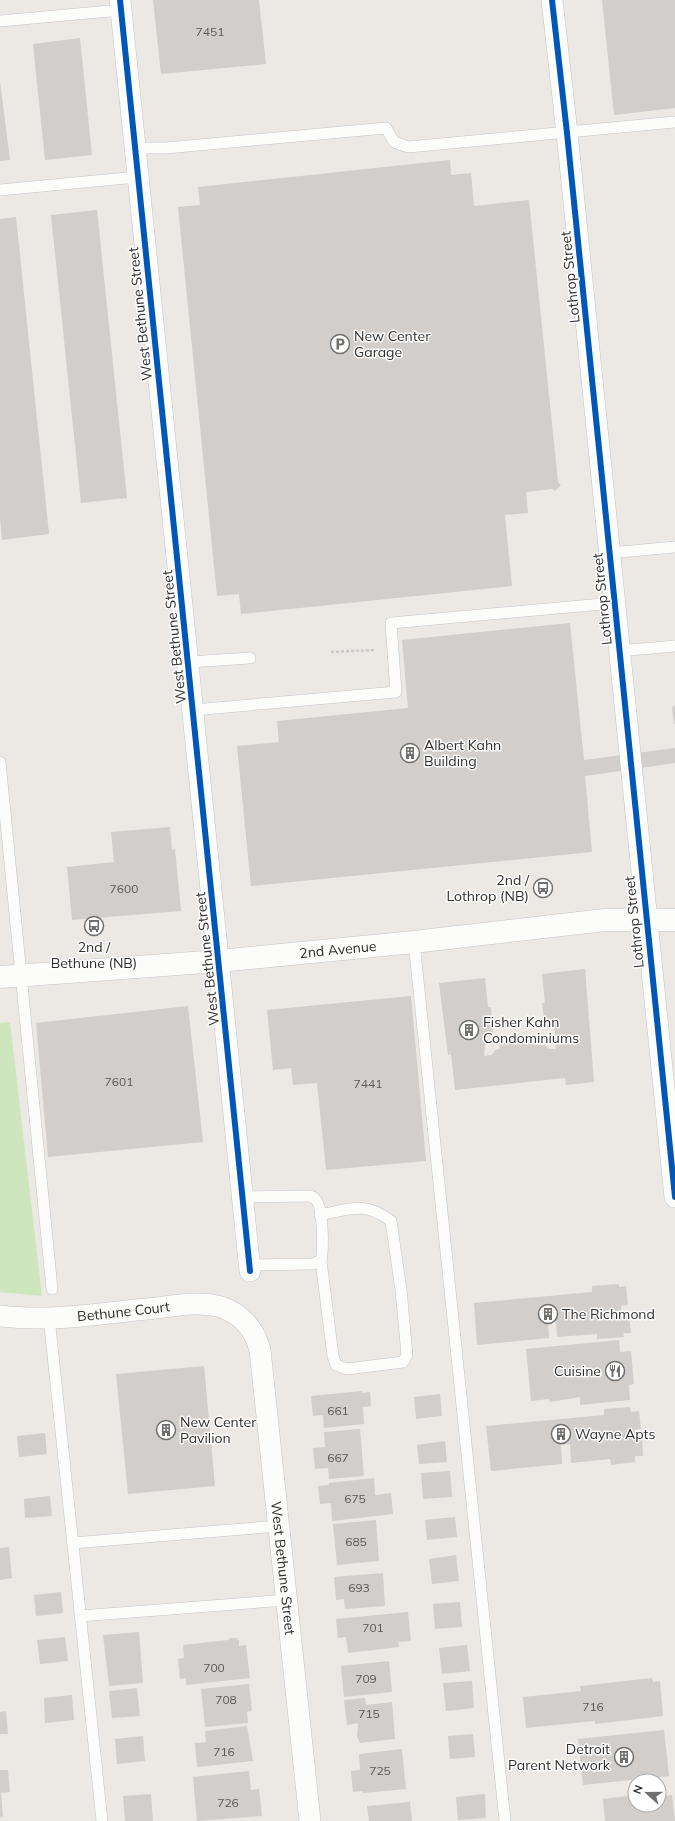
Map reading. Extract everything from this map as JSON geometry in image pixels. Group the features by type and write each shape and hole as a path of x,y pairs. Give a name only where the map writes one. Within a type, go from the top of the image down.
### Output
{"street":[{"name":"Lothrop Street","path":"552,0 567,133 675,1197"},
{"name":"West Bethune Street","path":"120,5 189,662 250,1268"},
{"name":"2nd Avenue","path":"10,976 219,961 414,942 605,920 675,920"},
{"name":"Bethune Court","path":"0,1316 65,1318 208,1304 222,1308 243,1319"},
{"name":"West Bethune Street","path":"243,1319 252,1329 260,1350 310,1821"}],"lane":[{"path":"0,21 120,5"},
{"path":"135,148 166,148 386,128 394,142 408,147 675,122"},
{"path":"0,190 137,177"},
{"path":"609,553 675,547"},
{"path":"193,710 396,692 390,623 614,603"},
{"path":"619,651 675,646"},
{"path":"189,662 250,658"},
{"path":"0,762 10,976 52,1289"},
{"path":"414,942 505,1821"},
{"path":"244,1198 310,1196 316,1199 319,1205 323,1250 320,1261 333,1356 336,1365 347,1369 403,1362 407,1354 401,1290 392,1221 379,1212 360,1207 320,1215"},
{"path":"250,1268 312,1264 320,1261"},
{"path":"49,1317 102,1821"},
{"path":"73,1543 278,1526"},
{"path":"80,1616 287,1600"}],"path":[{"path":"331,652 392,647"}],"green space":[{"path":"10,1022 42,1296 0,1292 0,1023"}],"building":[{"path":"153,0 259,0 266,64 161,74"},
{"path":"602,0 675,0 675,108 614,115"},
{"path":"80,38 92,155 45,160 33,44"},
{"path":"0,81 10,160 0,161"},
{"name":"New Center Garage","path":"450,160 451,175 471,173 474,206 529,200 558,482 561,485 555,491 552,489 526,492 528,513 505,515 512,586 241,614 239,594 217,596 178,207 200,205 198,187"},
{"path":"97,210 127,498 81,503 51,215"},
{"path":"16,217 49,534 2,540 0,518 0,219"},
{"name":"Albert Kahn Building","path":"570,623 584,760 675,748 675,763 585,776 592,852 251,886 237,746 279,742 277,721 408,708 402,640"},
{"path":"675,705 675,724 674,724 672,708"},
{"path":"170,827 172,850 175,849 181,911 72,920 67,867 114,862 111,832"},
{"name":"Fisher Kahn Condominiums","path":"585,969 594,1082 566,1085 565,1078 455,1090 451,1054 448,1055 439,983 485,978 488,1007 491,1007 493,1034 486,1035 484,1056 492,1055 495,1050 500,1049 499,1042 538,1039 539,1045 545,1045 549,1049 556,1049 555,1031 552,1027 545,1028 542,1003 545,1003 542,974"},
{"path":"411,996 426,1161 326,1170 317,1083 293,1085 291,1068 273,1070 267,1010"},
{"path":"188,1006 203,1142 48,1157 36,1023"},
{"name":"The Richmond","path":"619,1284 619,1287 626,1286 628,1305 621,1306 622,1315 629,1314 631,1333 623,1333 624,1337 597,1339 597,1334 557,1337 556,1322 548,1322 549,1338 477,1345 474,1303 592,1292 592,1286"},
{"path":"619,1340 620,1352 631,1351 634,1384 629,1385 630,1400 580,1405 580,1397 550,1402 549,1399 531,1401 526,1349"},
{"name":"New Center Pavilion","path":"204,1366 215,1486 128,1494 116,1374"},
{"path":"362,1391 362,1393 370,1392 371,1406 363,1407 364,1424 324,1428 323,1415 313,1416 311,1396"},
{"path":"440,1394 442,1416 416,1419 414,1397"},
{"name":"Wayne Apts","path":"630,1407 631,1412 639,1411 641,1429 634,1430 635,1439 642,1439 643,1456 635,1456 635,1462 611,1465 610,1459 571,1463 570,1444 561,1445 562,1464 491,1471 486,1426 604,1415 604,1409"},
{"path":"360,1429 364,1476 329,1479 328,1468 315,1469 313,1448 325,1447 324,1432"},
{"path":"45,1433 47,1454 19,1457 17,1436"},
{"path":"445,1441 447,1462 419,1464 417,1445"},
{"path":"450,1471 452,1497 423,1499 421,1473"},
{"path":"374,1478 375,1495 391,1493 393,1514 332,1521 331,1503 320,1504 318,1486 329,1485 329,1483"},
{"path":"50,1496 52,1516 25,1518 24,1499"},
{"path":"455,1517 457,1537 427,1540 425,1520"},
{"path":"376,1520 379,1561 337,1565 333,1524"},
{"path":"9,1547 12,1578 0,1580 0,1548"},
{"path":"456,1555 459,1581 432,1584 429,1559"},
{"path":"383,1573 385,1606 345,1609 344,1599 336,1600 334,1577"},
{"path":"61,1592 63,1613 36,1616 34,1595"},
{"path":"460,1602 462,1627 435,1629 433,1604"},
{"path":"408,1612 411,1641 398,1642 399,1647 348,1653 346,1637 338,1638 336,1619"},
{"path":"139,1632 143,1683 109,1686 103,1635"},
{"path":"65,1637 68,1661 40,1664 37,1640"},
{"path":"230,1638 236,1638 239,1641 239,1646 246,1645 250,1678 186,1685 186,1678 180,1679 178,1659 184,1658 183,1645 228,1640"},
{"path":"467,1645 470,1671 442,1674 439,1648"},
{"path":"389,1661 392,1692 344,1697 341,1666"},
{"path":"652,1678 653,1682 660,1681 663,1716 595,1724 595,1721 526,1728 523,1697 581,1691 580,1686"},
{"path":"472,1681 474,1708 446,1711 443,1683"},
{"path":"249,1684 252,1711 247,1712 248,1723 205,1727 201,1689"},
{"path":"137,1688 140,1716 112,1718 109,1691"},
{"path":"72,1695 74,1720 45,1723 44,1698"},
{"path":"365,1698 366,1705 392,1702 395,1739 360,1743 357,1736 358,1723 347,1725 344,1700"},
{"path":"6,1711 8,1734 0,1734 0,1712"},
{"path":"247,1726 253,1761 197,1767 195,1743 206,1742 205,1731"},
{"name":"Detroit Parent Network","path":"664,1730 669,1776 667,1776 667,1773 627,1773 627,1780 583,1785 578,1739"},
{"path":"473,1734 475,1757 450,1759 448,1736"},
{"path":"143,1736 145,1761 117,1764 115,1739"},
{"path":"402,1749 406,1789 363,1793 363,1791 353,1792 351,1771 360,1770 359,1754"},
{"path":"0,1770 8,1770 10,1792 1,1793 3,1817 0,1817"},
{"path":"249,1771 251,1790 259,1789 262,1816 197,1821 193,1777"},
{"path":"151,1794 153,1821 125,1821 123,1796"},
{"path":"485,1794 486,1818 458,1820 456,1797"},
{"path":"672,1795 675,1821 605,1821 603,1799 627,1796 627,1813 667,1813 667,1796"},
{"path":"410,1802 412,1821 369,1821 367,1806"}],"cycle path":[{"path":"120,0 250,1271"},
{"path":"552,0 567,133 675,1197"}],"place":[{"name":"New Center Garage","path":"340,344"},
{"name":"Albert Kahn Building","path":"410,753"},
{"name":"2nd / Lothrop (NB)","path":"543,888"},
{"name":"2nd / Bethune (NB)","path":"94,926"},
{"name":"Fisher Kahn Condominiums","path":"469,1030"},
{"name":"The Richmond","path":"548,1314"},
{"name":"Cuisine","path":"615,1371"},
{"name":"New Center Pavilion","path":"166,1430"},
{"name":"Wayne Apts","path":"561,1434"},
{"name":"Detroit Parent Network","path":"624,1757"}]}
